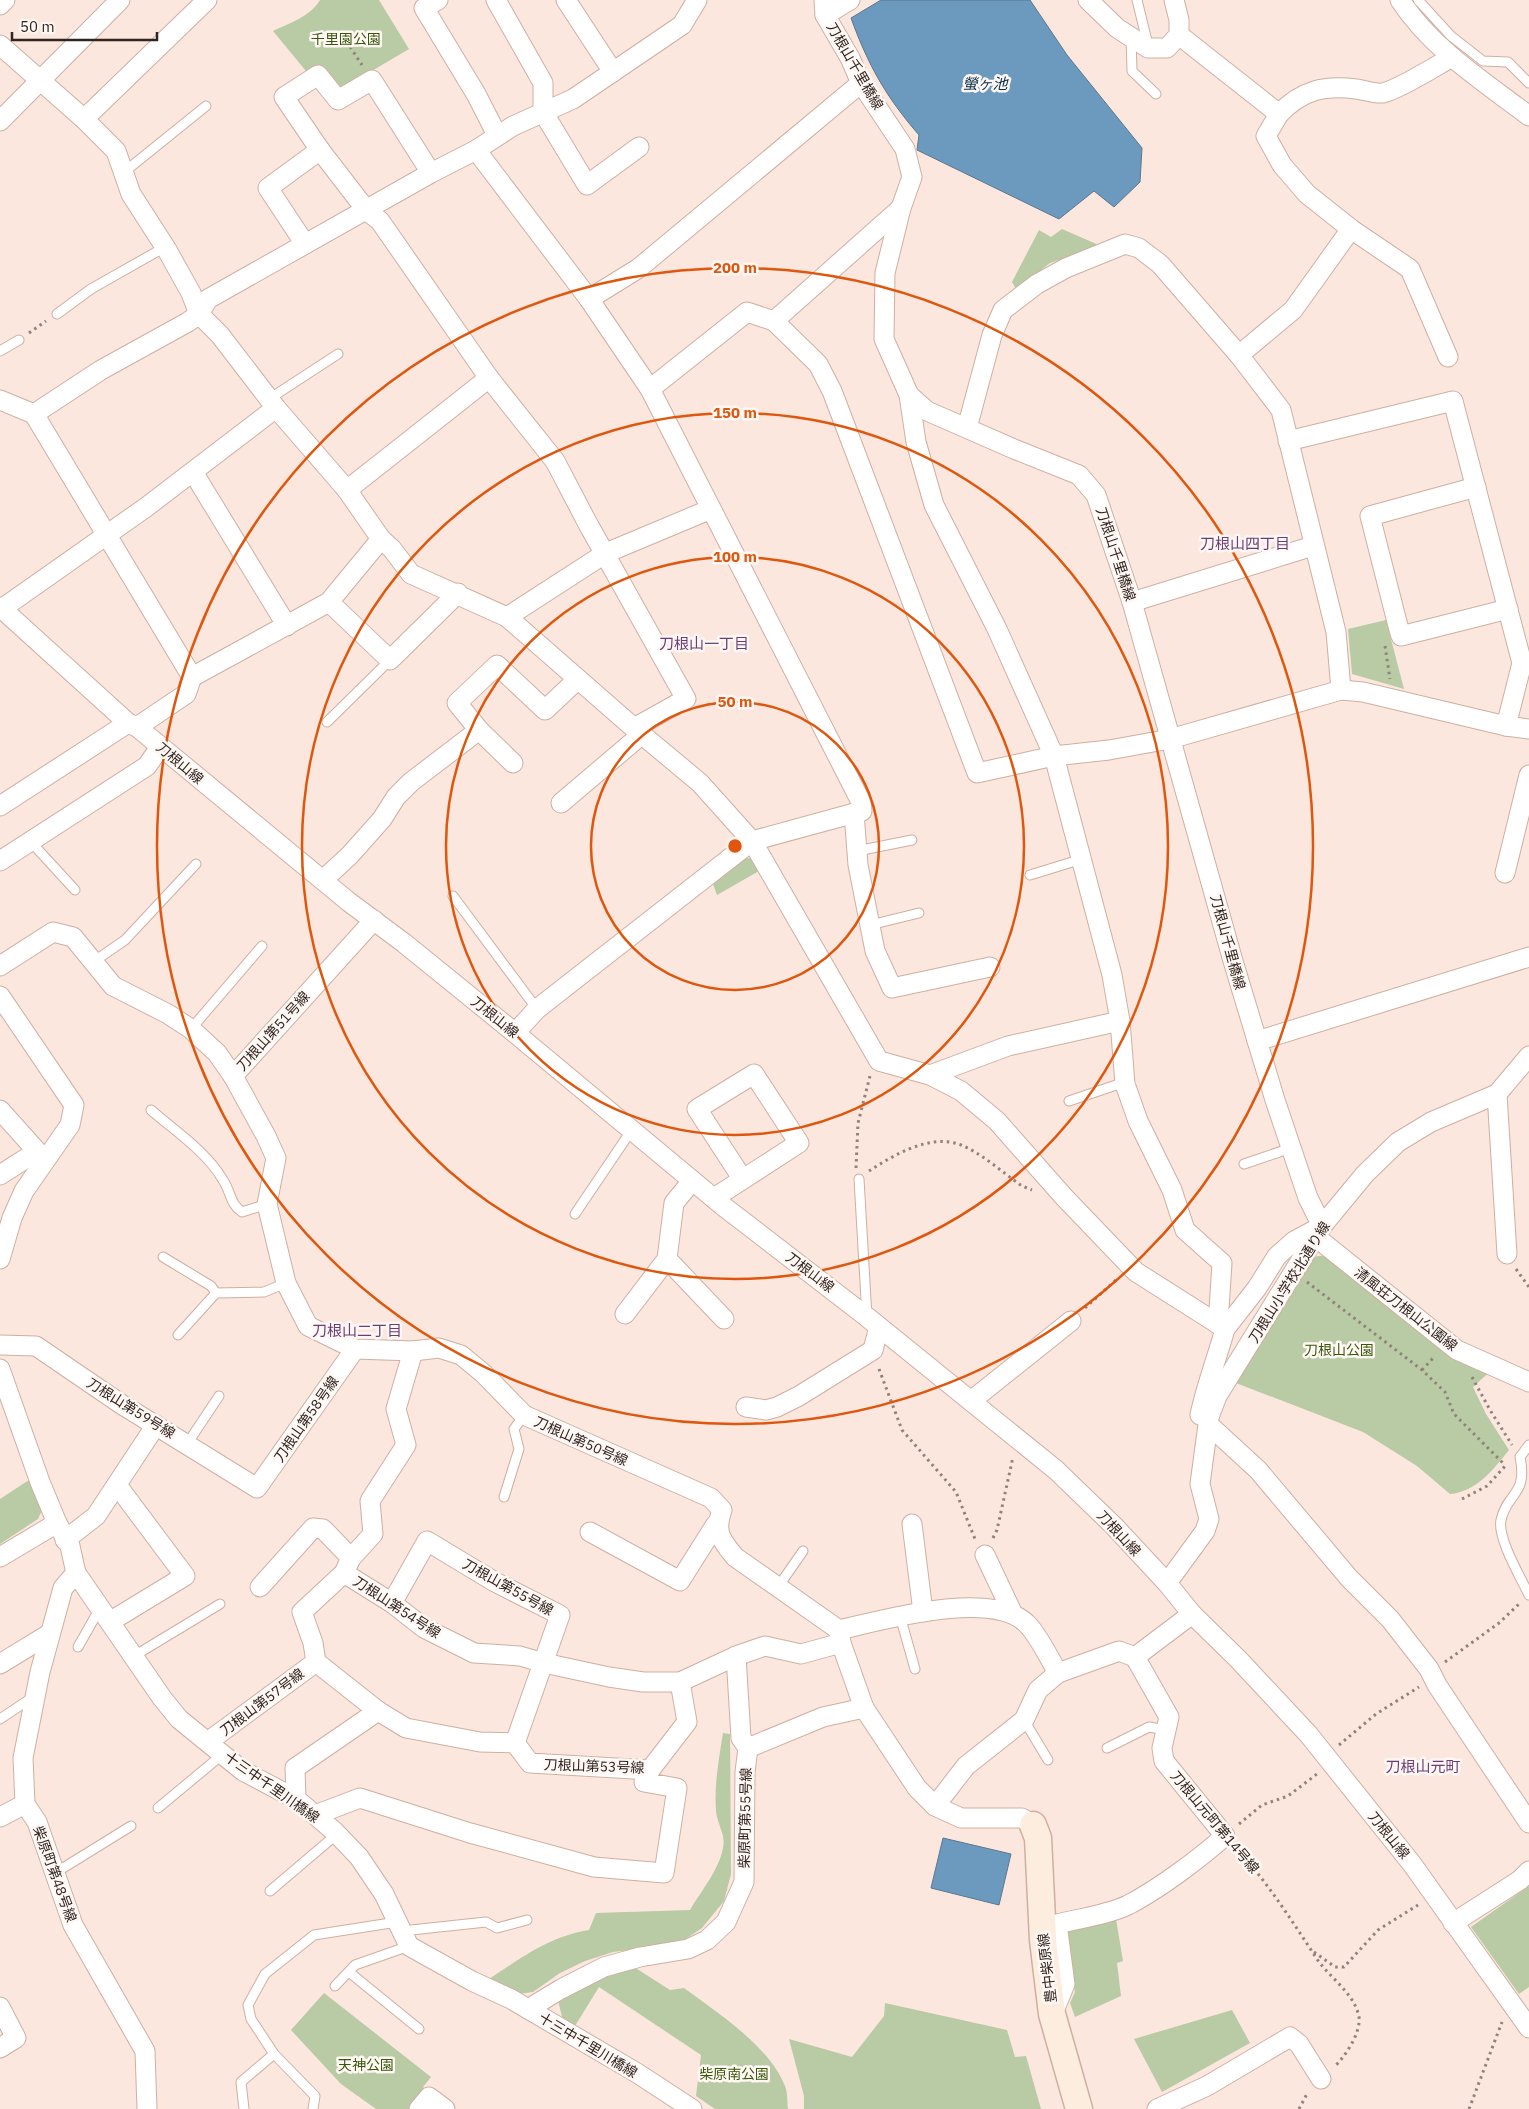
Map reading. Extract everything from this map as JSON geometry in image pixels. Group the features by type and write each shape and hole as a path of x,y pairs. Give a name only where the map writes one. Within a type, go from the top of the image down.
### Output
{"street":[{"path":"0,5 5,0"},
{"path":"0,121 120,0"},
{"path":"84,119 207,0"},
{"path":"438,0 424,8 476,94 497,136"},
{"path":"496,0 543,83 543,112 587,185 639,147"},
{"path":"566,0 613,72"},
{"path":"825,7 850,0"},
{"path":"1088,0 1117,28 1148,48 1166,48 1179,35 1179,20 1174,0"},
{"path":"1400,0 1412,18 1452,57 1529,116"},
{"path":"34,414 101,370 188,322 199,314 208,299 367,211 431,173 476,150 497,136 573,98 682,25 689,4"},
{"name":"刀根山千里橋線","path":"825,7 861,83 905,148 912,176 901,208 885,273 884,339 909,395 927,411 1080,475 1096,495 1104,514 1132,602 1257,1041 1320,1232"},
{"path":"1179,35 1279,114"},
{"path":"0,46 84,119 116,151 131,194 166,247 191,293 199,314 220,335 273,404 347,490 380,539 392,549 411,574 507,616 637,732 700,783 752,840 879,1061 930,1074 961,1091 997,1121 1064,1198 1130,1266 1222,1327"},
{"path":"1448,357 1410,269 1351,230 1307,194 1282,166 1266,136 1286,106 1317,89 1339,87 1383,93 1422,75 1452,57"},
{"path":"431,173 372,80 338,100 318,75 284,97 320,150 367,211 380,221 489,378 555,461 686,699 637,732 561,803"},
{"path":"589,299 639,268 861,83"},
{"path":"305,244 268,188 320,150"},
{"path":"476,150 589,299 650,389 861,802 862,811 752,840 537,1009 515,1033"},
{"path":"774,320 901,208"},
{"path":"1239,356 1293,310 1351,230"},
{"path":"967,428 992,335 1003,310 1037,284 1066,268 1124,244 1139,248 1160,264 1239,356 1281,410 1313,546 1336,632 1341,690"},
{"path":"650,389 747,312 774,320 818,364 832,391 976,773 1054,756 1109,750 1170,739 1341,690 1363,692 1506,726 1529,729"},
{"path":"347,490 489,378"},
{"path":"909,395 916,442 934,505 997,629 1054,756 1112,975 1120,1021 1125,1082 1138,1122 1172,1190 1185,1230 1222,1263 1222,1327 1212,1376 1204,1393 1200,1415 1209,1421 1258,1470 1349,1578 1390,1619 1432,1674 1529,1822"},
{"path":"0,400 34,414 192,677"},
{"path":"1288,441 1453,401 1522,664 1506,726"},
{"path":"1,608 192,472 273,404"},
{"path":"192,472 287,626"},
{"path":"1476,487 1370,516 1398,626 1401,636 1508,609"},
{"path":"507,616 606,553 711,508"},
{"path":"0,806 186,694 192,677 330,602 380,539"},
{"path":"1132,602 1313,546"},
{"path":"330,602 390,660 458,593"},
{"name":"刀根山線","path":"1,608 133,725 515,1033 692,1181 873,1322 1056,1470 1167,1583 1192,1614 1238,1659 1328,1760 1380,1822 1511,2000 1529,2028"},
{"path":"513,763 479,730 457,703 497,665 545,710 578,679"},
{"path":"323,880 350,855 382,820 396,797 411,782 479,730"},
{"path":"0,861 147,766 160,747"},
{"path":"1505,873 1529,774"},
{"path":"854,813 857,851 875,951 892,988 990,967"},
{"name":"刀根山第51号線","path":"0,966 53,932 73,938 113,986 168,1014 191,1029 217,1053 233,1076 374,920"},
{"path":"1257,1041 1529,957"},
{"path":"0,996 74,1106 70,1125 40,1156 12,1218 0,1259"},
{"path":"930,1074 1008,1046 1120,1021"},
{"name":"刀根山小学校北通り線","path":"1167,1583 1205,1531 1209,1520 1200,1484 1209,1421 1217,1396 1320,1232 1365,1174 1398,1142 1431,1122 1496,1094 1529,1056"},
{"path":"714,1198 742,1178 799,1143 754,1074 697,1108 742,1178"},
{"name":"刀根山第50号線","path":"233,1076 276,1158 267,1204 286,1283 308,1326 354,1349 414,1351 439,1348 461,1356 484,1374 524,1415 711,1498 722,1510 716,1524 722,1542 735,1557 778,1587 840,1636"},
{"path":"1496,1094 1507,1254"},
{"path":"0,1110 40,1156"},
{"path":"0,1175 40,1156"},
{"path":"625,1314 667,1259 674,1203 692,1181"},
{"path":"1222,1327 1257,1288 1277,1256 1294,1241 1320,1232"},
{"name":"清風荘刀根山公園線","path":"1320,1232 1457,1350 1529,1382"},
{"path":"667,1259 724,1319"},
{"path":"971,1401 1071,1321"},
{"path":"746,1407 766,1410 777,1407 799,1396 873,1350 873,1322"},
{"name":"刀根山第59号線","path":"0,1345 36,1346 121,1404 257,1488"},
{"name":"刀根山第58号線","path":"257,1488 354,1349"},
{"path":"414,1351 396,1409 406,1445 370,1501 373,1534 348,1565 302,1612 313,1643 316,1662 378,1712 406,1728 480,1742 515,1743"},
{"name":"十三中千里川橋線","path":"0,1369 61,1531 70,1546 76,1573 178,1719 209,1741 243,1770 296,1799 337,1834 359,1857 384,1894 402,1933 637,2073 692,2109"},
{"path":"0,1558 96,1516 156,1425"},
{"path":"105,1614 185,1576 117,1485"},
{"path":"590,1532 680,1581 716,1524"},
{"path":"912,1524 923,1612"},
{"name":"刀根山第54号線","path":"260,1587 313,1528 323,1529 348,1565 392,1603 424,1628 474,1653 520,1656 544,1664 643,1682 680,1682"},
{"name":"刀根山第55号線","path":"392,1603 427,1541 495,1582 560,1615 515,1743"},
{"path":"985,1556 1012,1612"},
{"name":"柴原町第48号線","path":"76,1573 62,1588 49,1634 23,1758 25,1804 37,1822 73,1925 145,2051 147,2109"},
{"path":"680,1682 736,1656 765,1646 801,1654 840,1636 900,1616 984,1606 1012,1612 1028,1624 1058,1673"},
{"path":"935,1806 966,1766 1024,1720 1038,1690 1058,1673 1119,1651 1135,1657 1192,1614"},
{"path":"0,1664 49,1634"},
{"path":"840,1636 864,1708 916,1788 935,1806 961,1818 1022,1818 1033,1824"},
{"path":"736,1656 741,1738 748,1748"},
{"name":"刀根山元町第14号線","path":"1135,1657 1169,1717 1162,1748 1164,1762 1225,1836"},
{"name":"刀根山第57号線","path":"209,1741 316,1662"},
{"name":"刀根山第53号線","path":"515,1743 530,1764 650,1770 687,1722 680,1682"},
{"name":"柴原町第55号線","path":"528,2009 561,1988 604,1967 640,1957 688,1949 707,1940 726,1922 744,1882 745,1772 748,1748 823,1717 864,1708"},
{"path":"296,1799 295,1768 378,1712"},
{"path":"315,1815 360,1798 470,1833 594,1867 664,1873 676,1788 644,1782 650,1770"},
{"path":"0,1818 25,1804"},
{"name":"豊中柴原線","path":"1033,1824 1038,1838 1043,1940 1052,2014 1079,2109"},
{"path":"1052,2014 1065,1984 1058,1924 1112,1911 1128,1904 1185,1869 1225,1836"},
{"path":"1453,1923 1520,1880 1529,1871"},
{"path":"0,2007 16,2038 0,2048"},
{"path":"1157,2109 1207,2086 1290,2036 1299,2044 1321,2079"},
{"path":"419,2109 429,2096 445,2109"}],"lane":[{"path":"1137,0 1148,48"},
{"path":"1418,0 1451,36 1483,62 1508,62 1529,84"},
{"path":"1131,37 1132,71 1156,94"},
{"path":"123,173 206,106"},
{"path":"57,314 91,289 166,247"},
{"path":"0,351 19,340"},
{"path":"273,404 338,354"},
{"path":"327,722 390,660"},
{"path":"857,851 912,840"},
{"path":"31,842 74,890"},
{"path":"1030,875 1082,859"},
{"path":"93,962 125,940 196,864"},
{"path":"453,896 537,1009"},
{"path":"870,925 919,913"},
{"path":"191,1029 262,946"},
{"path":"1069,1101 1125,1082"},
{"path":"151,1110 211,1163 224,1181 234,1207 242,1212 267,1204"},
{"path":"574,1214 631,1131"},
{"path":"1244,1164 1291,1148"},
{"path":"859,1179 873,1322"},
{"path":"163,1257 211,1286 216,1293"},
{"path":"178,1335 216,1293 264,1292 286,1283"},
{"path":"187,1444 219,1396"},
{"path":"504,1497 519,1449 514,1429 524,1415"},
{"path":"1525,1598 1501,1530 1504,1513 1520,1488 1522,1470 1520,1457 1529,1445"},
{"path":"778,1587 803,1551"},
{"path":"134,1656 220,1604"},
{"path":"78,1647 105,1614"},
{"path":"900,1616 915,1669"},
{"path":"0,1719 36,1696"},
{"path":"1024,1720 1048,1760"},
{"path":"1107,1748 1149,1727 1166,1730"},
{"path":"158,1808 223,1754"},
{"path":"55,1873 131,1826"},
{"path":"270,1891 337,1834"},
{"path":"313,2109 315,2096 274,2054 251,2018 248,2005 265,1974 314,1936 402,1933 486,1922 496,1928 526,1920"},
{"path":"335,1986 355,1965 402,1933"},
{"path":"349,1972 419,2028"},
{"path":"244,2109 241,2082 274,2054"}],"path":[{"path":"343,36 372,80"},
{"path":"19,340 57,314"},
{"path":"1390,680 1383,632 1398,626"},
{"path":"879,1061 873,1067 858,1123 855,1166 859,1179 895,1154 932,1142 948,1142 962,1146 1022,1186 1046,1196 1064,1198"},
{"path":"1071,1321 1130,1266"},
{"path":"1294,1273 1422,1370 1445,1392 1454,1414 1505,1465"},
{"path":"873,1350 902,1430 956,1492 967,1515 977,1546 985,1556 998,1530 1006,1482 1020,1440"},
{"path":"1457,1350 1490,1410 1520,1457 1505,1465 1486,1486 1462,1500"},
{"path":"1225,1836 1262,1805 1288,1796 1376,1714 1499,1623 1525,1598"},
{"name":"刀根山元町第14号線","path":"1225,1836 1268,1885 1328,1974 1349,1996 1359,2019 1359,2025 1349,2047 1337,2064 1306,2094 1299,2109"},
{"path":"1314,1952 1335,1967 1344,1967 1378,1930 1434,1896"},
{"path":"1470,2109 1511,2000"}],"green space":[{"name":"千里園公園","path":"320,0 379,0 409,49 343,88 335,87 316,65 306,71 273,31 305,15"},
{"path":"1062,229 1101,246 1050,263 1016,289 1012,282 1039,230 1051,237"},
{"path":"1386,620 1404,689 1352,674 1348,629"},
{"path":"743,857 753,859 759,871 717,895 712,881"},
{"name":"刀根山公園","path":"1327,1255 1496,1366 1473,1387 1486,1414 1509,1450 1491,1472 1476,1484 1468,1489 1450,1494 1417,1466 1363,1432 1236,1383 1312,1257"},
{"path":"29,1480 42,1510 38,1519 0,1544 0,1499"},
{"path":"723,1733 730,1734 731,1874 724,1901 702,1928 678,1944 613,1952 585,1961 560,1973 533,1992 518,1994 489,1979 536,1949 561,1937 589,1930 596,1913 690,1910 714,1872 724,1843 717,1816 716,1801 717,1772"},
{"path":"1529,1886 1529,1987 1519,1994 1471,1927"},
{"path":"1116,1919 1123,1961 1117,1963 1121,1996 1075,2017 1070,2003 1075,1992 1065,1933 1070,1926"},
{"name":"柴原南公園","path":"634,1967 670,1990 684,1988 741,2031 767,2057 777,2071 785,2086 788,2109 715,2109 696,2096 701,2055 599,1987 575,2026 562,2017 558,2000 594,1980"},
{"name":"天神公園","path":"324,1993 431,2077 423,2087 426,2089 410,2109 376,2109 341,2084 291,2030"},
{"path":"885,2003 1007,2030 1015,2057 1026,2056 1041,2109 804,2109 804,2096 789,2039 852,2057 884,2016"},
{"path":"1232,2010 1250,2043 1162,2092 1134,2039"}],"water":[{"name":"螢ヶ池","path":"881,0 1030,0 1067,55 1142,148 1140,182 1114,207 1094,191 1059,219 917,150 919,135 887,94 871,66 851,18"},
{"path":"943,1838 1011,1854 999,1905 931,1888"}],"district":[{"name":"刀根山四丁目","path":"1245,544"},
{"name":"刀根山一丁目","path":"704,644"},
{"name":"刀根山二丁目","path":"357,1331"},
{"name":"刀根山元町","path":"1423,1767"}]}
